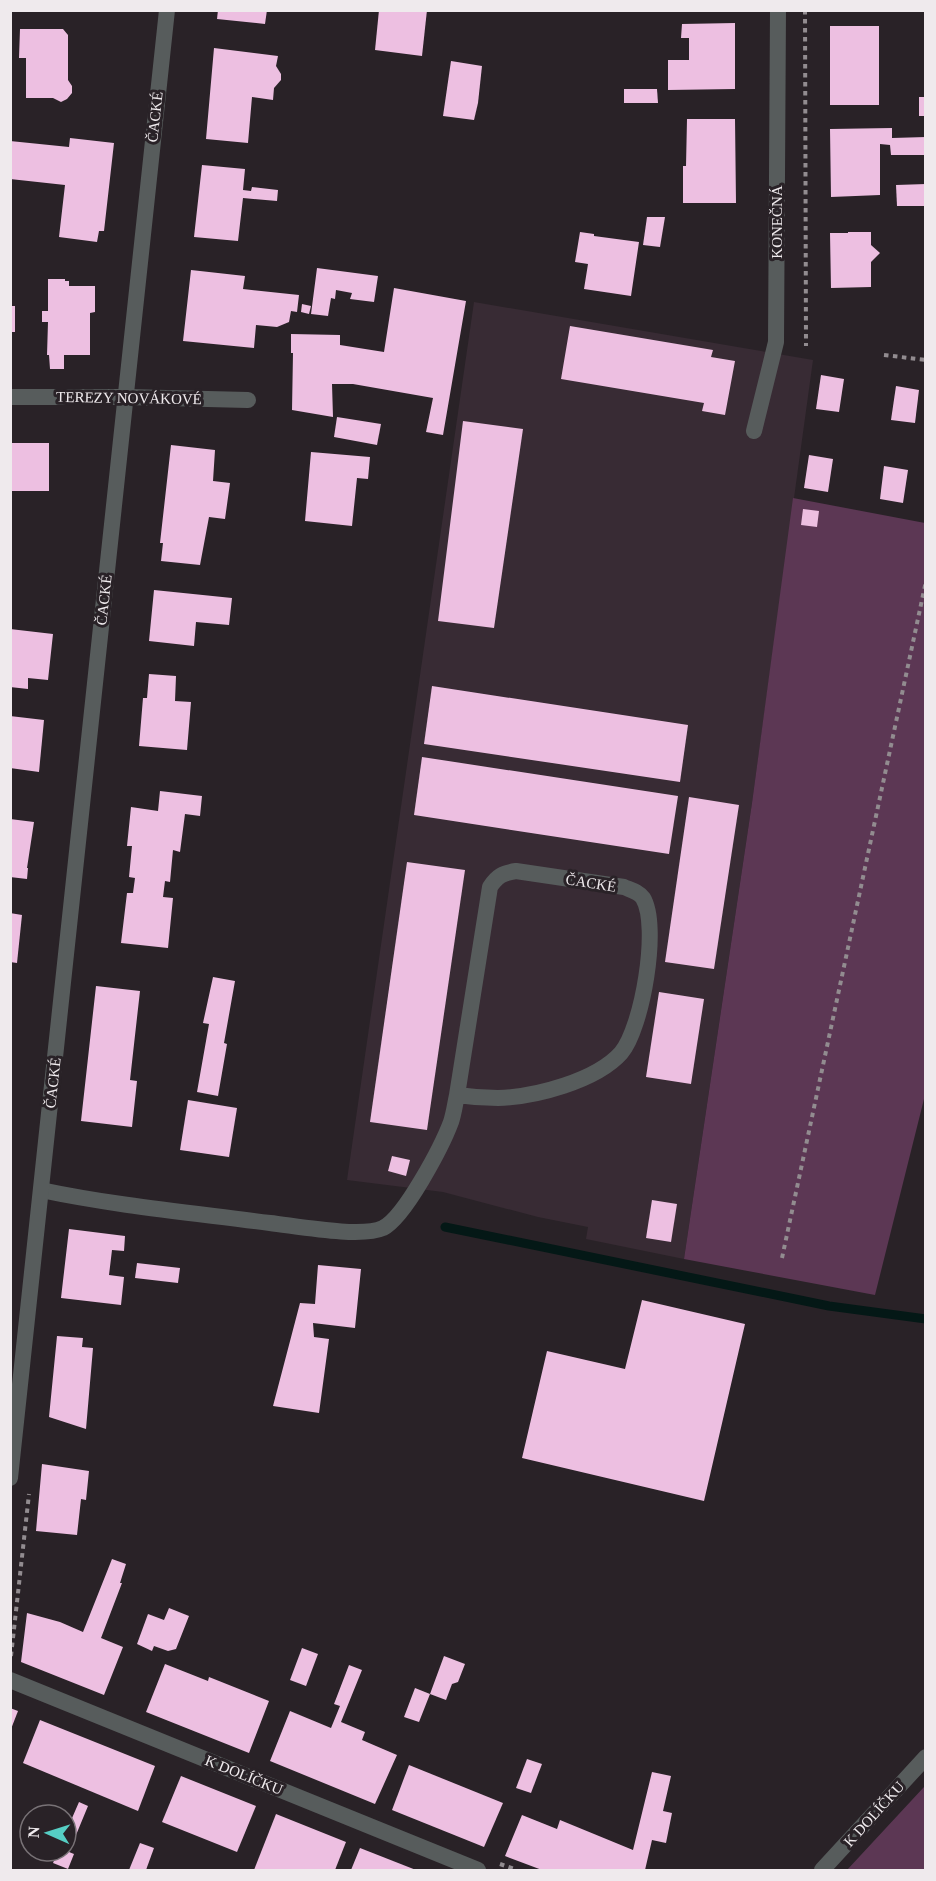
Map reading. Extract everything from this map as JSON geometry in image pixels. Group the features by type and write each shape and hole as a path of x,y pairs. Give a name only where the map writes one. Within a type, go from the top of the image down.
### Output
{"street":[{"name":"ČACKÉ","path":"10,1478 167,10"},
{"name":"KONEČNÁ","path":"754,431 776,342 778,10"},
{"name":"TEREZY NOVÁKOVÉ","path":"10,397 248,400"},
{"name":"ČACKÉ","path":"41,1190 101,1201 329,1230 371,1231 382,1228 392,1223 400,1214 432,1161 452,1120 490,887 495,879 504,873 516,871 624,887 642,897 649,917 647,961 637,1023 621,1053 589,1076 559,1087 500,1098 457,1095"},
{"name":"K DOLÍČKU","path":"10,1680 478,1870"},
{"name":"K DOLÍČKU","path":"822,1870 926,1757"}],"path":[{"path":"806,10 806,346"},
{"path":"884,355 926,360"},
{"path":"782,1258 926,581"}],"shaded area":[{"path":"474,302 813,360 752,803 684,1259 586,1239 588,1227 538,1217 443,1192 347,1180"},
{"path":"793,498 925,523 925,1095 875,1295 684,1259 752,803"},
{"path":"925,1785 925,1870 847,1870 924,1787"}],"building":[{"path":"218,10 267,10 265,24 217,19"},
{"path":"379,10 427,10 422,56 375,50"},
{"path":"735,23 735,89 668,90 668,60 689,60 689,38 681,38 682,24"},
{"path":"830,26 879,26 879,105 830,105"},
{"path":"20,29 63,29 68,35 68,80 72,86 72,93 67,99 61,102 53,98 26,98 26,58 19,58"},
{"path":"214,48 278,56 276,66 281,74 281,80 274,88 273,100 252,97 248,143 206,139"},
{"path":"451,61 482,66 474,120 443,116"},
{"path":"624,89 657,89 658,103 624,103"},
{"path":"919,97 926,97 926,116 919,116"},
{"path":"687,119 735,119 736,203 683,203"},
{"path":"892,128 892,138 926,137 926,155 891,155 890,145 880,144 880,195 831,197 830,129"},
{"path":"70,138 114,143 104,231 99,231 97,242 59,237 65,185 10,179 10,141 69,147"},
{"path":"202,165 245,169 243,190 251,191 252,187 278,190 277,201 243,198 238,241 194,237"},
{"path":"926,184 926,206 897,206 896,185"},
{"path":"647,217 665,217 660,247 643,245"},
{"path":"580,232 639,242 631,296 584,289 588,264 575,262"},
{"path":"871,232 871,245 880,253 871,262 871,287 831,288 830,233"},
{"path":"317,268 378,276 374,302 350,299 352,293 336,290 335,299 331,298 328,316 311,314"},
{"path":"191,270 245,276 243,289 299,295 297,312 291,311 289,322 277,327 256,325 254,348 183,341"},
{"path":"48,279 65,279 69,281 69,286 95,286 95,312 90,313 90,355 64,355 64,369 50,369 49,355 47,355 48,322 42,322 42,311 48,311"},
{"path":"394,288 466,301 443,435 426,432 433,398 353,384 332,384 333,417 292,410 291,334 340,335 340,345 384,352"},
{"path":"302,304 311,306 309,314 301,312"},
{"path":"10,306 15,306 15,332 10,332"},
{"path":"570,326 713,350 711,357 735,361 725,415 702,411 704,403 561,379"},
{"path":"821,375 844,379 839,412 816,409"},
{"path":"896,386 919,390 915,423 891,420"},
{"path":"337,417 381,424 377,445 334,437"},
{"path":"463,421 523,429 494,628 438,621"},
{"path":"10,443 49,443 49,491 10,491"},
{"path":"171,445 215,450 213,481 230,483 225,519 209,517 200,565 161,561 163,543 160,543"},
{"path":"311,452 370,457 368,479 357,478 352,526 305,521"},
{"path":"809,455 833,459 828,492 804,488"},
{"path":"884,466 908,470 903,503 880,499"},
{"path":"803,509 819,511 817,527 801,525"},
{"path":"154,590 232,598 229,625 196,622 194,646 149,641"},
{"path":"10,629 53,634 48,680 28,678 28,689 10,687"},
{"path":"149,674 176,676 175,701 191,702 187,750 139,746 143,698 147,698"},
{"path":"432,686 688,725 680,782 424,744"},
{"path":"10,716 44,720 39,772 10,768"},
{"path":"422,757 678,796 669,854 414,815"},
{"path":"160,791 202,796 200,816 185,814 180,852 173,850 170,882 165,881 163,897 173,898 168,948 121,943 127,893 133,893 135,878 129,877 132,846 127,846 131,807 158,811"},
{"path":"689,797 739,805 714,969 665,962"},
{"path":"10,819 34,822 27,879 10,877"},
{"path":"407,862 465,870 427,1130 370,1122"},
{"path":"10,913 22,915 17,963 10,962"},
{"path":"213,977 235,981 224,1043 227,1044 218,1096 197,1092 209,1024 203,1023"},
{"path":"96,986 140,991 130,1080 137,1081 132,1127 81,1121"},
{"path":"659,992 704,999 691,1084 646,1077"},
{"path":"188,1100 237,1108 229,1157 180,1150"},
{"path":"392,1156 410,1160 406,1176 388,1171"},
{"path":"652,1200 677,1204 671,1242 646,1238"},
{"path":"69,1229 125,1236 124,1251 112,1250 109,1275 124,1277 121,1305 61,1298"},
{"path":"137,1263 180,1268 178,1283 135,1278"},
{"path":"318,1265 361,1269 355,1328 313,1323 314,1337 329,1339 319,1413 273,1406 300,1303 315,1304"},
{"path":"642,1300 745,1324 704,1501 522,1458 547,1351 625,1369"},
{"path":"57,1336 83,1338 82,1347 93,1348 86,1429 49,1417"},
{"path":"42,1464 89,1471 86,1500 81,1499 77,1535 36,1531"},
{"path":"112,1559 126,1564 120,1583 122,1583 101,1638 123,1647 104,1695 21,1662 27,1613 60,1622 83,1632"},
{"path":"169,1608 189,1616 176,1649 168,1651 154,1646 152,1651 137,1644 148,1614 164,1620"},
{"path":"302,1648 318,1654 306,1686 290,1680"},
{"path":"444,1656 465,1664 458,1682 452,1684 446,1700 430,1694"},
{"path":"165,1664 208,1681 209,1677 269,1701 249,1753 146,1712"},
{"path":"349,1665 362,1670 341,1722 365,1732 362,1740 397,1755 375,1804 270,1761 290,1711 331,1728 340,1706 334,1704"},
{"path":"415,1688 430,1694 419,1722 404,1717"},
{"path":"10,1708 18,1711 11,1729 10,1729"},
{"path":"40,1720 155,1766 138,1811 23,1763"},
{"path":"527,1759 542,1764 531,1793 516,1788"},
{"path":"409,1765 503,1803 484,1847 392,1810"},
{"path":"652,1772 671,1776 663,1811 672,1813 666,1843 652,1840 645,1870 542,1870 505,1856 522,1815 557,1829 560,1820 633,1850"},
{"path":"181,1776 256,1806 237,1852 162,1822"},
{"path":"79,1802 88,1806 78,1830"},
{"path":"276,1814 346,1842 335,1870 254,1870"},
{"path":"140,1843 154,1848 146,1870 129,1870"},
{"path":"360,1848 416,1870 351,1870"},
{"path":"53,1863 70,1863 68,1869"}],"waterway":[{"path":"445,1227 829,1306 926,1319"}]}
